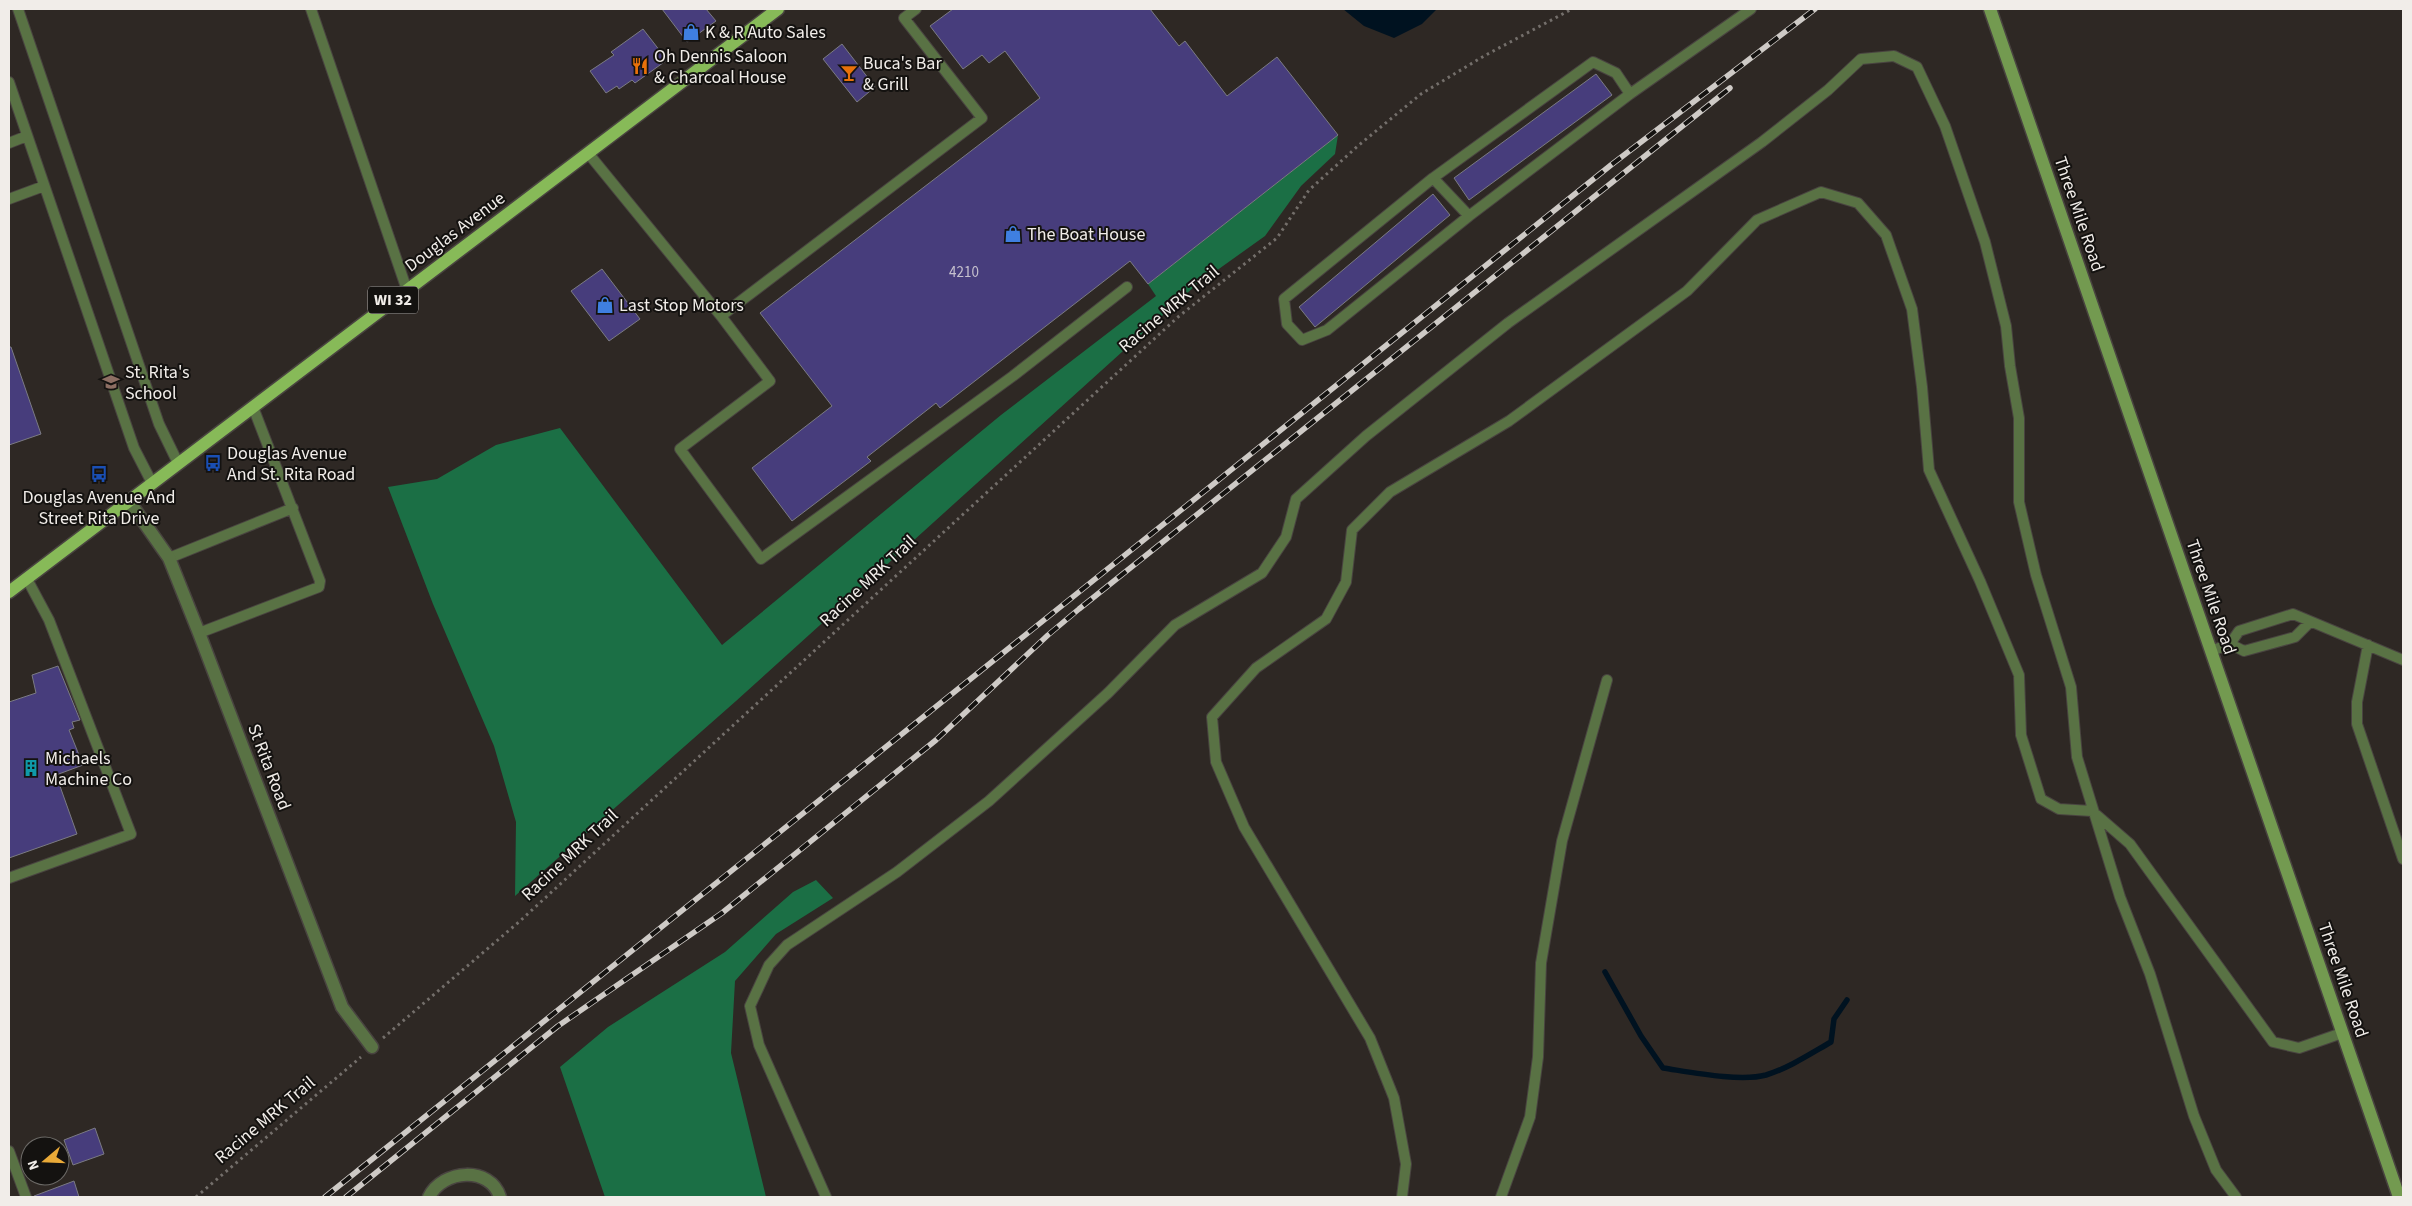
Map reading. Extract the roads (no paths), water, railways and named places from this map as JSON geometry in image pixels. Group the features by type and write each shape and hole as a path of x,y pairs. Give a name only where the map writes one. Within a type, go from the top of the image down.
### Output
{"main road":[{"name":"Douglas Avenue","path":"9,592 778,9"}],"street":[{"name":"Three Mile Road","path":"1990,9 2399,1197"},
{"name":"St Rita Road","path":"128,501 169,558 342,1007 372,1047"},
{"path":"429,1197 445,1181 462,1174 481,1176 497,1187 500,1197"}],"lane":[{"path":"18,9 159,424 178,464"},
{"path":"311,9 408,290"},
{"path":"721,316 982,118 904,18 916,9"},
{"path":"1630,94 1616,73 1593,62 1434,178 1284,299 1287,324 1302,340 1326,330 1469,216 1630,94 1752,9"},
{"path":"826,1197 759,1045 750,1006 769,965 787,945 897,872 989,801 1108,693 1175,625 1262,573 1286,537 1296,500 1366,436 1508,323 1762,142 1828,90 1861,59 1894,56 1917,67 1945,126 1985,242 2006,326 2010,366 2019,418 2019,502 2036,575 2071,687 2077,757 2092,811 2120,897 2150,974 2194,1116 2216,1170 2236,1197"},
{"path":"9,82 12,105 27,136 134,448 152,483"},
{"path":"9,143 27,136"},
{"path":"588,153 721,316 770,381 680,449 761,559 1013,376 1127,287"},
{"path":"1434,178 1469,216"},
{"path":"9,199 44,186"},
{"path":"1402,1197 1406,1164 1394,1098 1384,1072 1370,1038 1244,826 1216,762 1212,717 1256,668 1326,619 1346,582 1352,530 1390,492 1508,421 1687,291 1757,220 1822,192 1858,203 1886,235 1912,309 1922,387 1929,470 1980,581 2019,675 2021,735 2041,799 2059,809 2092,811 2130,844 2273,1042 2299,1048 2342,1033"},
{"path":"199,633 319,587 320,581 253,407"},
{"path":"169,558 293,508"},
{"path":"9,878 131,834 49,620 26,579"},
{"path":"2211,651 2230,644 2239,631 2293,614 2403,660"},
{"path":"2230,644 2244,651 2295,637 2310,622"},
{"path":"2368,645 2357,702 2357,724 2403,860"},
{"path":"1501,1197 1530,1118 1538,1057 1541,963 1562,841 1607,680"},
{"path":"9,1151 26,1197"}],"water":[{"path":"1343,9 1437,9 1422,24 1394,38 1364,26"}],"waterway":[{"path":"1605,972 1641,1036 1663,1068 1715,1076 1755,1077 1766,1075 1783,1069 1807,1056 1831,1042 1834,1019 1847,1000"}],"railway":[{"path":"325,1197 1611,165 1815,9"},
{"path":"346,1197 558,1026 722,913 936,740 1048,635 1079,609 1730,88"}],"place":[{"name":"K & R Auto Sales","path":"691,32"},
{"name":"Oh Dennis Saloon & Charcoal House","path":"640,66"},
{"name":"Buca's Bar & Grill","path":"849,73"},
{"name":"The Boat House","path":"1013,234"},
{"name":"Last Stop Motors","path":"605,305"},
{"name":"St. Rita's School","path":"111,382"},
{"name":"Douglas Avenue And St. Rita Road","path":"213,463"},
{"name":"Douglas Avenue And Street Rita Drive","path":"99,474"},
{"name":"Michaels Machine Co","path":"31,768"}]}
